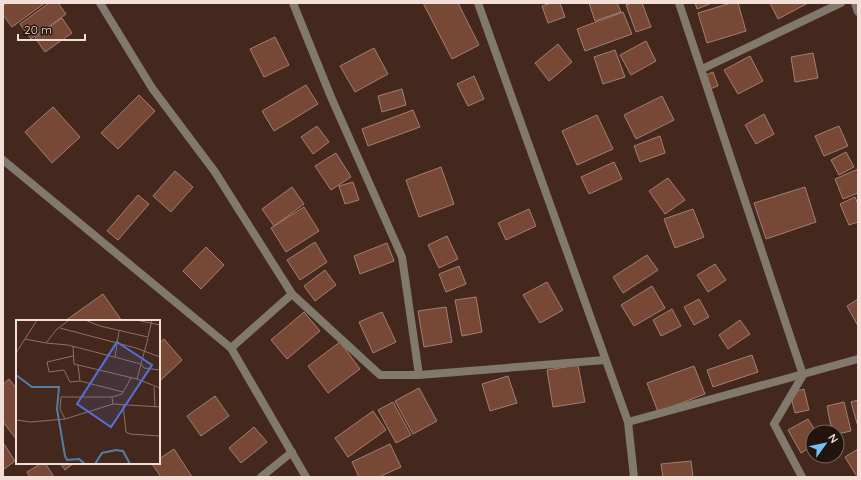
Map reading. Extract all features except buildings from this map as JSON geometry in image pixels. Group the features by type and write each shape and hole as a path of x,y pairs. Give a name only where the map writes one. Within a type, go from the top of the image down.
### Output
{"street":[{"path":"100,3 152,88 215,172 292,294 380,375 419,375 605,360"},
{"path":"293,3 331,97 402,257 419,375"},
{"path":"478,3 628,422 634,477"},
{"path":"679,3 803,375 774,424 802,477"},
{"path":"702,69 841,3"},
{"path":"855,3 858,12"},
{"path":"3,160 231,348 306,477"},
{"path":"231,348 292,294"},
{"path":"628,422 858,359"},
{"path":"261,477 292,452"}]}
